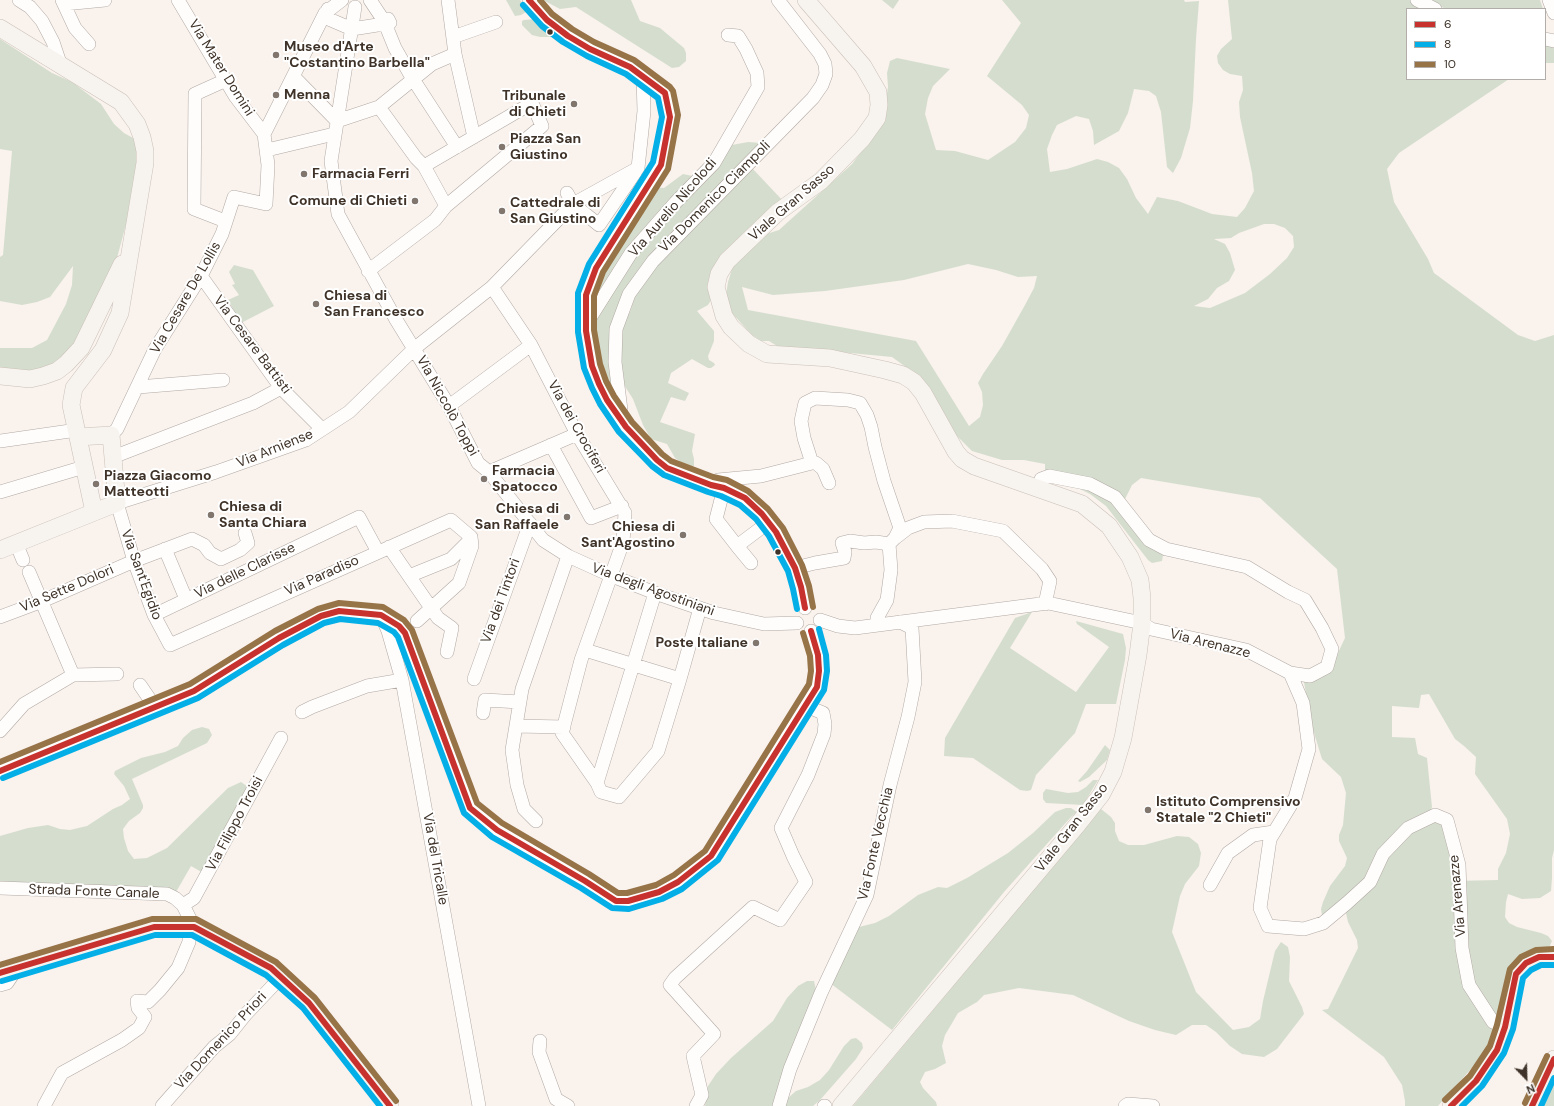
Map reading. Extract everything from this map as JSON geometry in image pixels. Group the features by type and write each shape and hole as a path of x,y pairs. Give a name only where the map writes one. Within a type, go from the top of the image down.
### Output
{"main road":[{"name":"Viale Gran Sasso","path":"806,0 863,66 878,92 879,105 877,118 862,139 821,181 778,212 727,261 719,274 716,287 724,316 731,327 749,344 767,354 830,358 885,370 902,375 914,382 923,393 956,452 962,459 974,466 1082,504 1109,526 1130,557 1140,580 1142,598 1142,623 1123,738 1111,777 1101,795 845,1101"},
{"path":"0,28 60,63 121,102 137,124 145,151 145,164 120,313 103,350 74,388 71,405 94,512"},
{"path":"0,376 30,379 43,376 57,371 74,357 88,336 121,268 133,238"},
{"path":"77,434 111,435 117,503"},
{"name":"Via Arniense","path":"0,550 117,503"},
{"path":"0,973 154,927 192,927 270,968 281,977 309,1003 390,1106"},
{"path":"1451,1106 1476,1081 1497,1050 1505,1027 1516,974 1526,963 1539,957 1554,957"},
{"path":"1532,1106 1554,1059"}],"street":[{"path":"89,44 74,28 63,2 105,0"},
{"name":"Via Mater Domini","path":"178,0 235,96 264,134"},
{"path":"264,134 332,0"},
{"path":"324,16 325,13 342,0"},
{"path":"350,3 363,6 370,0 386,24 395,48 454,142"},
{"path":"324,16 352,29 390,23 380,0"},
{"path":"448,0 455,54 472,130"},
{"path":"529,0 547,20 568,36 590,49 630,67 665,93 670,117 661,165 596,268 586,295 586,332 595,375 607,400 619,417 657,460 667,468 724,488 745,498 769,522 783,544 795,568 801,587 805,608"},
{"name":"Via Domenico Ciampoli","path":"619,417 621,410 615,362 616,329 628,294 653,261 813,98 822,85 826,74 825,64 820,54 778,0"},
{"path":"1417,0 1433,8"},
{"path":"1549,0 1554,14"},
{"name":"Via Niccolò Toppi","path":"350,3 352,29 334,134 331,161 338,214 395,318 415,348 449,406 478,463"},
{"path":"28,4 42,21 53,42 60,63"},
{"path":"453,37 496,22"},
{"name":"Via Aurelio Nicolodi","path":"586,320 590,318 631,253 675,203 714,164 758,87 757,73 746,49 738,36 728,35"},
{"path":"294,77 337,121 379,107 432,64 455,54"},
{"path":"570,199 599,225 638,168 644,111 643,77"},
{"path":"225,221 194,209 195,94 226,80"},
{"path":"368,271 435,220 446,206 542,126 532,103 472,130 420,162"},
{"path":"379,107 420,162 446,206"},
{"name":"Via Cesare De Lollis","path":"111,435 117,429 155,349 201,276 222,234 234,197 266,204 268,166 264,134"},
{"path":"267,150 334,134"},
{"name":"Via Arniense","path":"117,503 216,472 314,436 322,428 349,412 415,348 492,287 570,199 638,168"},
{"name":"Via Cesare Battisti","path":"201,276 281,388 322,428"},
{"name":"Via dei Crociferi","path":"492,287 532,345 577,434 625,513 623,542 585,650 563,730"},
{"path":"449,406 532,345"},
{"path":"138,387 223,380"},
{"path":"113,457 253,403 281,388"},
{"path":"812,462 804,438 801,421 805,403 816,398 848,400 860,404 867,415 871,427 884,481 900,528 892,541 887,600 877,618 877,625"},
{"path":"0,441 77,434"},
{"path":"489,472 577,434"},
{"path":"551,445 592,518 622,506"},
{"path":"711,484 718,480 761,476 812,462 824,469 829,483"},
{"name":"Via degli Agostiniani","path":"478,463 489,472 543,540 568,556 655,593 700,608 744,620 771,625 797,624"},
{"path":"0,492 84,468"},
{"path":"1038,488 1041,478 1049,476 1090,484 1115,497 1150,540 1166,549 1247,567 1288,592 1305,600 1322,628 1332,649 1327,667 1310,676 1290,673"},
{"path":"724,488 716,519 751,563"},
{"name":"Via Sant'Egidio","path":"117,503 134,561 154,615 170,645"},
{"name":"Via delle Clarisse","path":"154,615 359,517 384,549"},
{"name":"Via Paradiso","path":"170,645 451,520 471,537"},
{"path":"795,568 844,558 845,552 842,543 850,541 864,544 892,541 908,528 924,522 952,521 1003,531 1042,569 1050,581 1045,604"},
{"path":"737,546 769,522"},
{"name":"Via dei Tintori","path":"474,679 530,523"},
{"name":"Via Sette Dolori","path":"0,617 40,602 134,561 192,539 204,545 210,554 221,559 240,550 248,543 245,533"},
{"path":"409,576 451,559 471,537"},
{"path":"405,633 461,584 472,546 471,537"},
{"path":"16,544 73,675"},
{"path":"384,549 409,576 438,618 452,628 447,652"},
{"path":"165,550 186,599"},
{"path":"536,821 524,809 517,785 512,750 522,689 568,556"},
{"path":"597,783 655,593"},
{"name":"Via Arenazze","path":"820,620 845,628 855,628 1048,603 1142,623 1151,629 1246,650 1290,673 1303,703 1309,750 1295,798 1270,839 1260,908 1268,926 1304,929 1323,923 1348,903 1370,882 1383,854 1408,828 1435,815 1448,820 1459,865 1462,948 1469,985 1493,1022 1505,1027"},
{"path":"516,726 563,730 597,783 601,792 619,797 658,751 700,608"},
{"path":"805,608 813,608 820,616 820,620 817,627 811,631 804,630 797,624 796,620 798,612 805,608"},
{"path":"0,771 194,691 279,638 321,616 339,611 381,615 399,626 405,633 470,808 497,830 585,881 616,901 642,898 659,892 678,882 711,856 806,706 817,687 819,671 818,655 811,631"},
{"name":"Via del Tricalle","path":"381,615 388,631 402,680 479,1106"},
{"name":"Via Fonte Vecchia","path":"779,1106 790,1069 818,1000 867,895 890,785 908,717 915,682 912,628 900,622"},
{"path":"585,650 680,679"},
{"path":"0,731 24,704 73,675 117,674"},
{"path":"302,712 366,686 402,680"},
{"path":"140,685 155,707"},
{"path":"483,713 485,700 520,702"},
{"path":"696,1106 702,1095 693,1056 714,1034 670,985 679,974 753,907 780,920 806,882 781,828 808,775 824,734 825,724 823,713 806,706"},
{"name":"Via Filippo Troisi","path":"183,905 194,898 281,738"},
{"path":"1210,886 1228,853 1253,835 1274,832"},
{"name":"Strada Fonte Canale","path":"0,888 167,894 175,898 183,905 192,927"},
{"path":"44,1106 62,1073 122,1040 139,1028 145,1017 138,1008 137,1001 148,1002 178,968 189,942 192,927"},
{"path":"0,985 7,983 17,968"},
{"name":"Via Domenico Priori","path":"162,1106 214,1047 230,1034 246,1014 281,977"},
{"path":"540,1041 539,1052 556,1099 568,1106"},
{"path":"1125,1106 1128,1104 1153,1106"}],"green space":[{"path":"506,0 520,0 526,8 526,12 515,16"},
{"path":"543,0 631,0 640,21 660,28 684,48 686,53 686,61 679,67 672,68 576,7 560,9"},
{"path":"882,0 899,0 893,9"},
{"path":"1002,0 1199,1 1190,128 1181,158 1173,173 1167,167 1161,112 1156,96 1149,91 1134,89 1128,113 1119,131 1094,145 1093,131 1089,119 1076,116 1057,125 1047,149 1050,172 1067,169 1097,159 1108,162 1119,168 1127,179 1136,198 1148,214 1157,197 1178,201 1212,214 1237,217 1245,208 1254,191 1252,173 1240,117 1239,102 1243,90 1242,76 1230,74 1223,70 1218,63 1217,56 1221,49 1232,39 1228,0 1410,0 1426,8 1406,8 1406,80 1508,80 1399,153 1387,169 1394,202 1428,259 1434,273 1518,335 1535,341 1554,335 1554,850 1552,858 1551,891 1540,898 1522,899 1508,894 1505,917 1509,923 1517,927 1541,933 1548,936 1552,941 1548,950 1534,955 1502,1013 1487,1051 1438,1106 1405,1106 1402,1085 1384,1057 1322,1010 1328,1009 1358,948 1357,940 1348,922 1346,913 1348,905 1410,830 1436,820 1443,824 1451,846 1454,881 1498,880 1498,869 1506,853 1510,834 1507,819 1475,774 1476,757 1455,739 1429,694 1421,695 1419,708 1392,706 1392,737 1415,738 1418,754 1427,758 1432,807 1430,815 1409,826 1372,875 1325,919 1322,915 1321,909 1330,886 1345,866 1347,858 1339,841 1339,835 1343,825 1346,793 1341,777 1322,759 1311,723 1304,682 1328,674 1345,638 1337,569 1260,498 1141,478 1132,485 1125,499 1129,515 1163,555 1162,561 1152,563 1148,560 1106,506 1090,494 1045,472 1045,464 1024,460 1002,460 972,451 954,433 921,378 892,357 777,346 769,341 761,341 752,335 730,311 726,295 733,266 754,238 779,230 852,164 882,124 888,87 887,73 890,61 897,58 950,69 933,86 928,98 925,114 936,150 955,151 988,160 1015,142 1026,128 1029,115 1022,105 987,76 1021,23","holes":["1264,224 1274,224 1285,228 1293,236 1294,247 1287,258 1270,274 1245,293 1210,308 1194,306 1208,299 1217,288 1229,281 1235,270 1230,253 1225,244 1214,239 1231,238 1239,233","968,264 996,270 1018,277 1037,276 1034,288 1025,305 1002,346 978,383 982,392 983,405 980,417 969,426 916,341 748,310 742,287 773,295 825,291 904,280"]},
{"path":"1427,0 1540,0 1543,8 1444,8"},
{"path":"535,19 553,31 551,37 532,35 522,25 522,21 524,20"},
{"path":"0,39 52,73 72,82 101,104 114,124 124,133 133,138 139,148 129,213 117,258 78,342 59,362 43,369 16,372 0,371 0,348 32,348 47,340 66,304 72,285 73,266 50,297 37,302 22,305 0,301 0,257 3,255 12,151 0,149"},
{"path":"1546,45 1554,45 1554,63 1546,63"},
{"path":"748,142 761,143 624,291 610,329 609,363 613,393 606,391 595,363 590,312 594,292 619,240 654,187 664,188 683,174 697,177 717,165 732,145"},
{"path":"751,167 785,203 739,244 708,305 697,311 714,331 714,341 708,356 709,360 715,365 708,368 692,359 671,373 668,383 689,393 685,401 671,397 660,422 695,434 692,451 694,466 686,466 675,458 667,444 651,439 643,425 633,399 621,380 619,329 630,312 642,281"},
{"path":"234,265 253,270 274,306 241,323 228,300 239,295 232,285 235,284 229,272"},
{"path":"1032,612 1010,648 1076,692 1109,647 1077,624 1076,621 1123,634 1126,648 1116,704 1086,704 1075,733 1036,775 1031,790 1027,791 1020,790 973,758 944,756 945,738 1015,618"},
{"path":"202,727 209,729 212,735 207,743 132,779 143,808 140,813 129,821 123,829 128,851 134,859 147,858 167,848 228,788 241,782 251,789 205,874 191,866 176,892 0,887 0,836 28,828 48,825 60,829 70,830 87,826 130,799 124,786 114,774 115,771 141,758 165,752 178,746 183,738 192,730"},
{"path":"1105,745 1110,750 1107,760 1089,777 1080,782 1078,781 1087,771"},
{"path":"1093,780 1098,780 1083,805 1046,803 1043,799 1043,793 1046,789 1068,793 1078,792"},
{"path":"1066,808 1071,808 1077,812 1004,892 892,1030 830,983 856,930 859,927 875,923 889,916 918,895 938,887 947,888 967,878 1008,853 1033,833 1055,812"},
{"path":"1101,809 1111,817 1115,823 1115,831 1119,841 1128,845 1144,845 1177,836 1189,837 1198,844 1201,853 1199,866 1185,884 1180,896 1172,932 1196,992 1233,1030 1249,1027 1260,1019 1275,951 1281,942 1288,947 1290,957 1289,981 1304,1014 1277,1049 1264,1057 1242,1054 1230,1046 1216,1032 1206,1025 1192,1025 1176,1035 1155,1030 1129,1021 1073,995 1019,988 984,995 977,1002 958,1013 945,1035 942,1046 946,1063 925,1072 920,1082 923,1088 936,1102 937,1106 853,1106"},
{"path":"807,981 814,981 816,990 774,1106 705,1106 708,1086 716,1074 731,1058 773,1021 787,998 798,986"},
{"path":"856,1038 862,1043 863,1048 856,1059 820,1100 813,1106 784,1106 788,1098 796,1091 808,1087 820,1080 829,1070 844,1046 851,1039"},
{"path":"1554,1070 1554,1106 1540,1106"}],"transit line":[{"name":"6","path":"529,0 547,20 568,36 590,49 630,67 665,93 670,117 661,165 596,268 586,295 586,331 592,366 599,384 607,400 626,427 657,460 667,468 711,485 724,488 745,498 762,514 776,532 795,568 801,587 805,608"},
{"name":"10","path":"540,0 552,14 572,29 594,42 634,60 670,87 673,91 678,115 668,169 603,272 594,296 594,330 600,364 606,381 614,396 632,422 662,454 671,461 713,477 727,480 748,491 768,509 783,528 802,565 809,586 813,607"},
{"name":"8","path":"523,5 542,26 563,42 587,56 626,74 658,98 662,117 653,162 589,264 578,293 578,332 584,368 592,388 600,404 619,432 652,466 664,475 721,496 740,505 756,519 769,536 788,571 797,609"},
{"name":"10","path":"0,762 190,684 275,631 318,609 339,603 383,607 404,620 412,630 477,803 502,823 589,874 618,893 627,893 656,885 674,875 705,851 809,684 811,671 810,656 803,633"},
{"name":"6","path":"0,771 194,691 279,638 321,616 339,611 381,615 399,626 405,633 470,808 497,830 585,881 616,901 628,901 659,892 678,882 711,856 817,687 819,671 818,655 811,631"},
{"name":"8","path":"3,778 198,698 283,645 324,623 340,619 378,623 394,632 398,637 464,813 492,837 581,888 612,908 629,909 662,899 682,889 718,860 824,690 827,671 826,655 819,629"},
{"name":"10","path":"0,965 152,919 196,919 276,962 315,998 396,1101"},
{"name":"6","path":"0,973 154,927 194,927 271,968 309,1003 390,1106"},
{"name":"8","path":"2,981 155,935 192,935 266,975 303,1008 380,1106"},
{"name":"10","path":"1445,1100 1470,1076 1490,1046 1497,1025 1510,969 1521,957 1536,950 1554,949"},
{"name":"6","path":"1451,1106 1476,1081 1497,1050 1505,1027 1516,974 1526,963 1539,957 1554,957"},
{"name":"8","path":"1462,1106 1482,1086 1504,1053 1513,1029 1523,978 1531,970 1541,965 1554,965"},
{"name":"10","path":"1525,1103 1547,1056"},
{"name":"6","path":"1532,1106 1554,1059"},
{"name":"8","path":"1541,1106 1554,1078"}],"place":[{"name":"Museo d'Arte \"Costantino Barbella\"","path":"276,55"},
{"name":"Menna","path":"276,95"},
{"name":"Tribunale di Chieti","path":"574,104"},
{"name":"Piazza San Giustino","path":"502,147"},
{"name":"Farmacia Ferri","path":"304,174"},
{"name":"Comune di Chieti","path":"415,201"},
{"name":"Cattedrale di San Giustino","path":"502,211"},
{"name":"Chiesa di San Francesco","path":"316,304"},
{"name":"Farmacia Spatocco","path":"484,479"},
{"name":"Piazza Giacomo Matteotti","path":"96,484"},
{"name":"Chiesa di Santa Chiara","path":"211,515"},
{"name":"Chiesa di San Raffaele","path":"567,517"},
{"name":"Chiesa di Sant'Agostino","path":"683,535"},
{"name":"Poste Italiane","path":"756,643"},
{"name":"Istituto Comprensivo Statale \"2 Chieti\"","path":"1148,810"}]}
